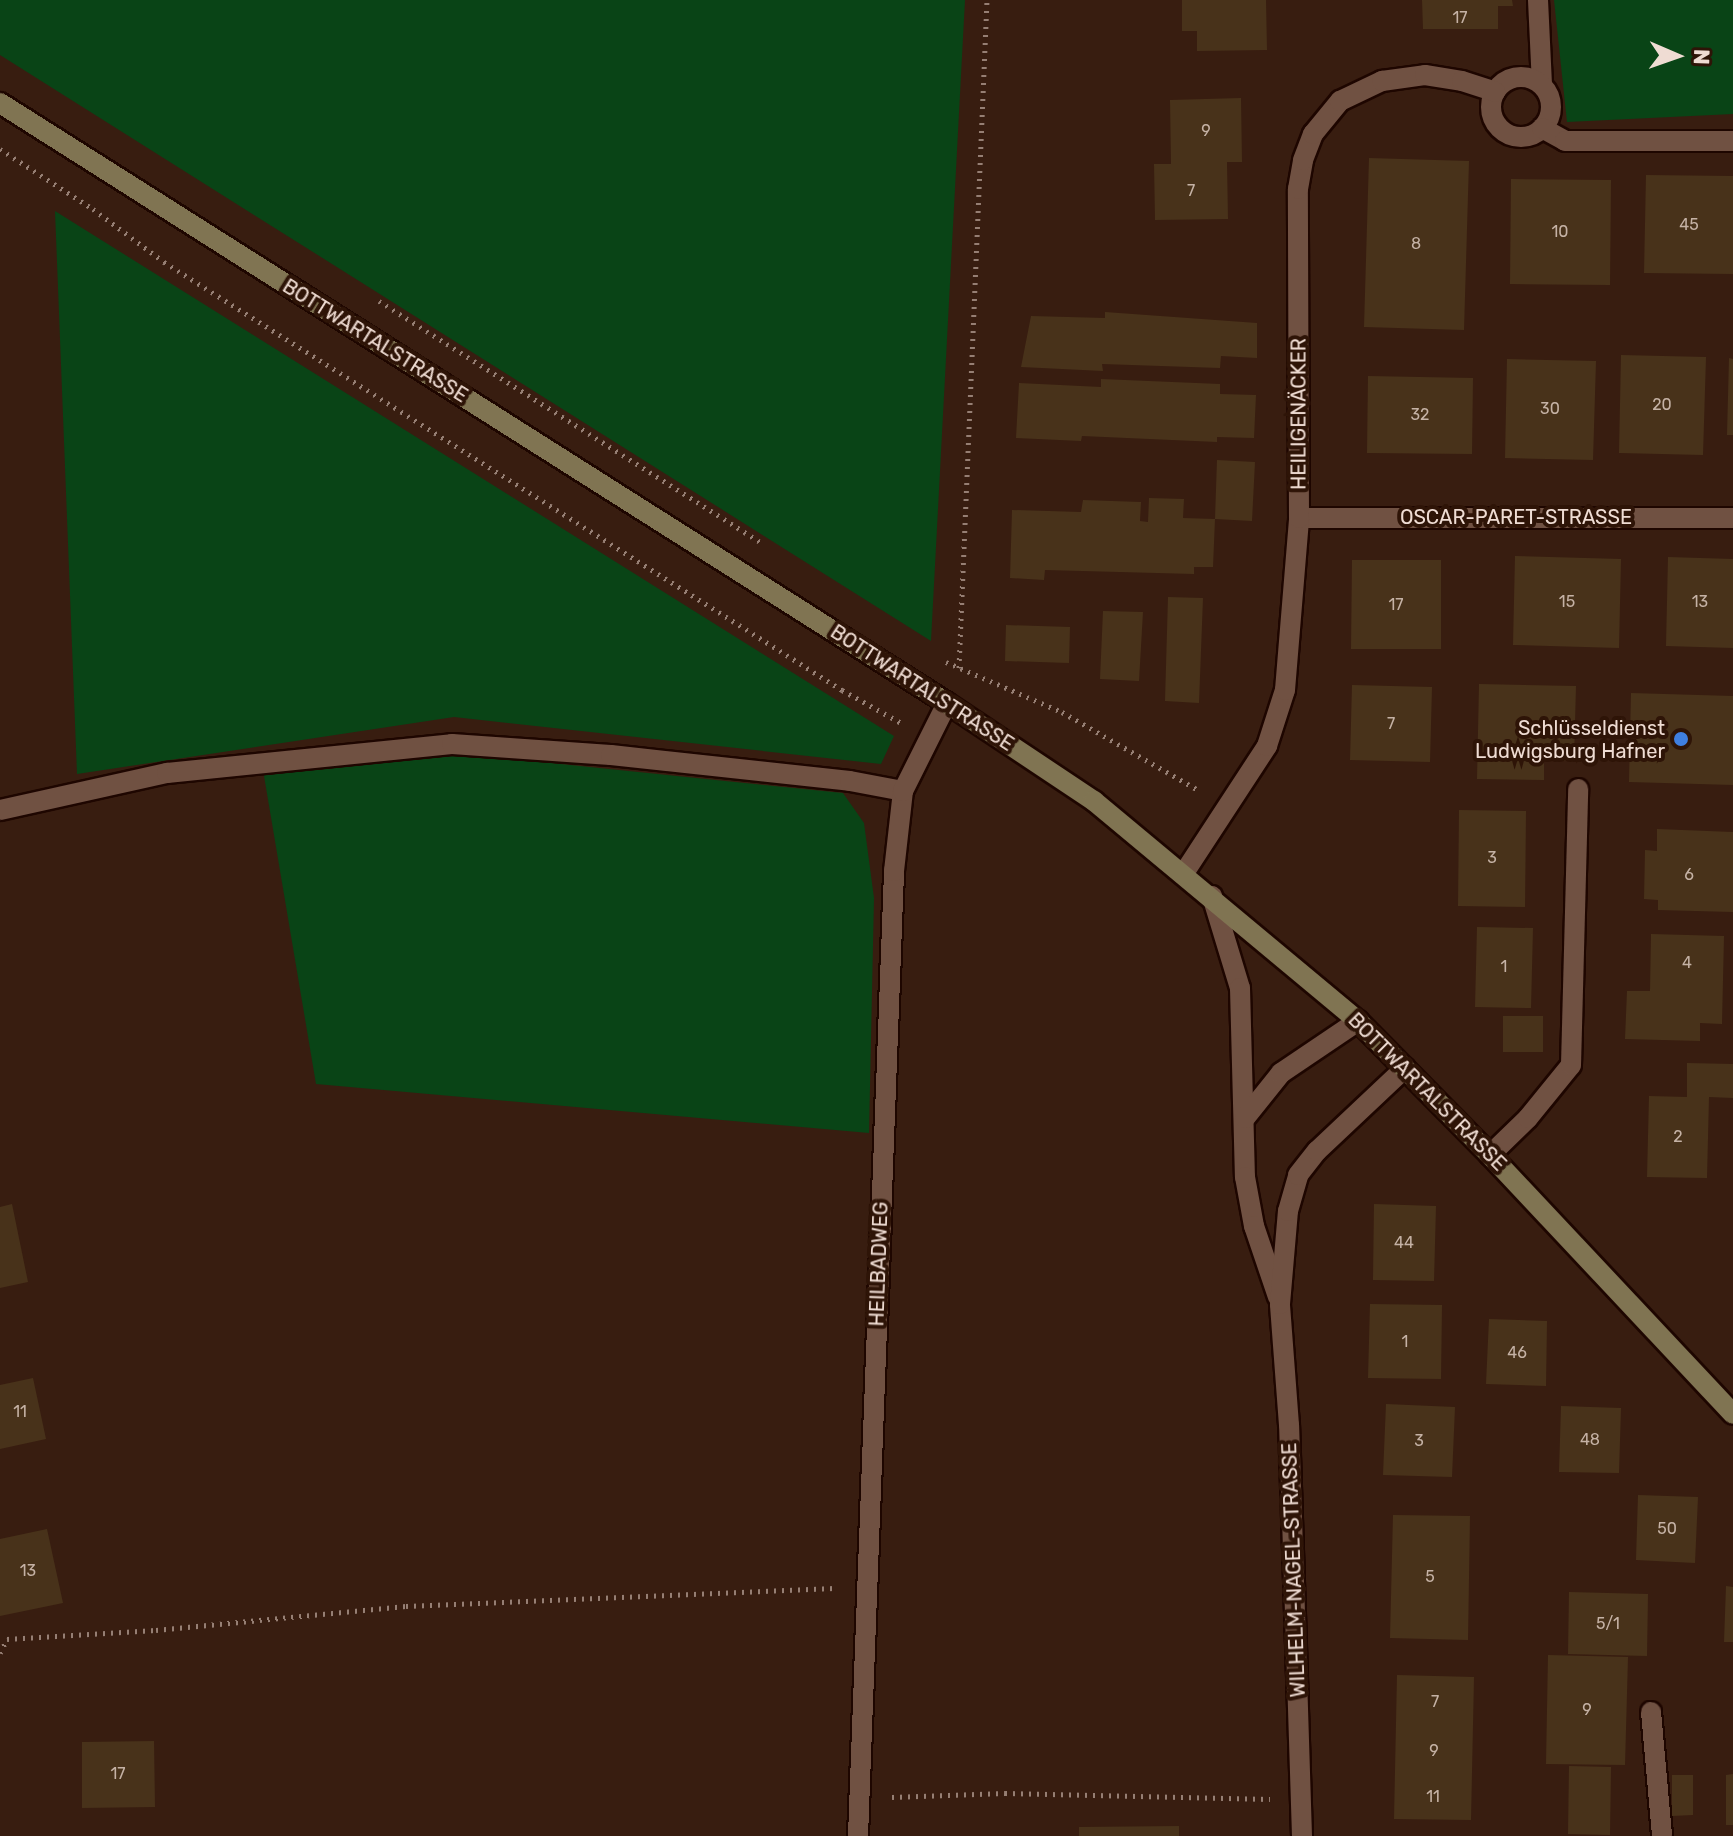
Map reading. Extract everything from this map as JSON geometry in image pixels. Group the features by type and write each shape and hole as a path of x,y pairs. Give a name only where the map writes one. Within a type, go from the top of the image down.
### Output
{"main road":[{"name":"BOTTWARTALSTRASSE","path":"0,103 947,703 1094,801 1212,896 1358,1021 1490,1155 1733,1414"}],"street":[{"path":"1538,0 1542,85 1550,102 1548,120 1542,128 1516,136 1499,127 1491,111 1495,92 1500,85 1517,77 1526,77 1542,85"},
{"name":"HEILIGENÄCKER","path":"1184,873 1267,746 1285,690 1299,518 1298,189 1313,134 1340,101 1382,81 1425,75 1462,81 1495,92"},
{"path":"1542,128 1565,141 1733,141"},
{"name":"OSCAR-PARET-STRASSE","path":"1299,518 1733,518"},
{"name":"HEILBADWEG","path":"858,1836 893,886 903,791 947,703"},
{"path":"0,810 167,773 452,744 611,755 850,781 903,791"},
{"path":"1490,1155 1528,1118 1571,1065 1578,789"},
{"name":"WILHELM-NAGEL-STRASSE","path":"1212,896 1240,988 1245,1177 1254,1226 1280,1304"},
{"path":"1245,1118 1281,1073 1358,1021"},
{"name":"WILHELM-NAGEL-STRASSE","path":"1302,1836 1289,1425 1280,1304 1288,1211 1298,1175 1317,1151 1405,1068"},
{"path":"1651,1712 1662,1836"}],"path":[{"path":"987,0 959,667 1062,712 1227,809"},
{"path":"0,149 93,209 164,262 842,690 928,737"},
{"path":"0,1653 7,1639 156,1630 406,1606 868,1587"},
{"path":"859,1798 1005,1793 1301,1799"}],"green space":[{"path":"0,0 965,0 931,641 0,55"},
{"path":"1554,0 1733,0 1733,114 1567,122"},
{"path":"55,211 894,736 881,764 454,717 77,774"},
{"path":"444,752 843,793 864,823 874,898 869,1133 316,1084 263,770"}],"building":[{"path":"1182,0 1266,0 1267,50 1197,51 1197,31 1182,31"},
{"path":"1422,0 1512,0 1513,6 1498,6 1498,29 1423,29"},
{"path":"1241,98 1242,162 1227,162 1228,219 1155,220 1154,164 1171,164 1170,100"},
{"path":"1369,158 1469,161 1464,330 1364,327"},
{"path":"1646,175 1733,176 1733,274 1644,273"},
{"path":"1511,179 1611,180 1610,285 1510,284"},
{"path":"1105,312 1257,323 1257,358 1221,356 1220,368 1102,364 1103,371 1021,367 1031,316 1105,318"},
{"path":"1621,355 1706,357 1703,455 1619,453"},
{"path":"1729,358 1733,359 1733,435 1727,435"},
{"path":"1507,359 1596,361 1593,460 1505,458"},
{"path":"1368,376 1473,378 1472,454 1367,453"},
{"path":"1101,379 1220,384 1220,394 1256,395 1254,438 1217,437 1217,442 1082,436 1081,441 1016,438 1019,383 1101,387"},
{"path":"1217,460 1255,462 1252,521 1215,519"},
{"path":"1149,498 1184,499 1183,518 1215,519 1213,567 1194,567 1194,574 1045,570 1044,580 1010,578 1012,510 1081,512 1083,500 1141,502 1140,521 1148,522"},
{"path":"1515,556 1621,559 1619,648 1513,645"},
{"path":"1668,557 1733,559 1733,648 1666,646"},
{"path":"1352,560 1441,560 1441,649 1351,649"},
{"path":"1168,597 1203,598 1199,703 1165,701"},
{"path":"1103,611 1143,612 1139,681 1100,679"},
{"path":"1006,625 1070,627 1069,663 1005,661"},
{"path":"1479,684 1576,686 1574,761 1544,760 1544,780 1477,779"},
{"path":"1352,685 1432,687 1430,762 1350,760"},
{"name":"Schlüsseldienst Ludwigsburg Hafner","path":"1631,693 1733,696 1733,785 1629,782"},
{"path":"1459,810 1526,811 1525,907 1458,906"},
{"path":"1657,829 1733,832 1733,912 1658,910 1658,900 1644,899 1645,850 1657,851"},
{"path":"1477,927 1533,928 1531,1008 1475,1007"},
{"path":"1651,934 1724,936 1722,1024 1700,1023 1700,1041 1625,1039 1627,991 1650,991"},
{"path":"1503,1016 1543,1016 1543,1052 1503,1052"},
{"path":"1687,1063 1733,1064 1733,1098 1709,1097 1707,1178 1647,1177 1649,1096 1687,1097"},
{"path":"12,1204 28,1282 0,1288 0,1207"},
{"path":"1374,1204 1436,1206 1434,1281 1373,1280"},
{"path":"1370,1304 1442,1305 1441,1379 1368,1378"},
{"path":"1489,1319 1547,1321 1546,1386 1486,1384"},
{"path":"33,1378 46,1439 0,1449 0,1385"},
{"path":"1386,1404 1455,1407 1452,1477 1383,1475"},
{"path":"1561,1406 1621,1408 1619,1473 1559,1472"},
{"path":"1638,1495 1698,1497 1695,1563 1636,1560"},
{"path":"1393,1515 1470,1516 1468,1640 1390,1638"},
{"path":"47,1529 63,1603 0,1616 0,1539"},
{"path":"1726,1586 1733,1587 1733,1642 1724,1642"},
{"path":"1569,1592 1648,1594 1647,1656 1568,1654"},
{"path":"1548,1655 1628,1657 1625,1765 1546,1764"},
{"path":"1397,1675 1474,1677 1471,1820 1394,1819"},
{"path":"154,1741 155,1807 82,1808 82,1742"},
{"path":"1569,1766 1611,1767 1610,1835 1568,1834"},
{"path":"1733,1774 1733,1825 1726,1825 1726,1775"},
{"path":"1672,1775 1693,1775 1693,1815 1672,1816"},
{"path":"1179,1826 1179,1836 1079,1836 1079,1827"}],"place":[{"name":"Schlüsseldienst Ludwigsburg Hafner","path":"1681,739"}]}
